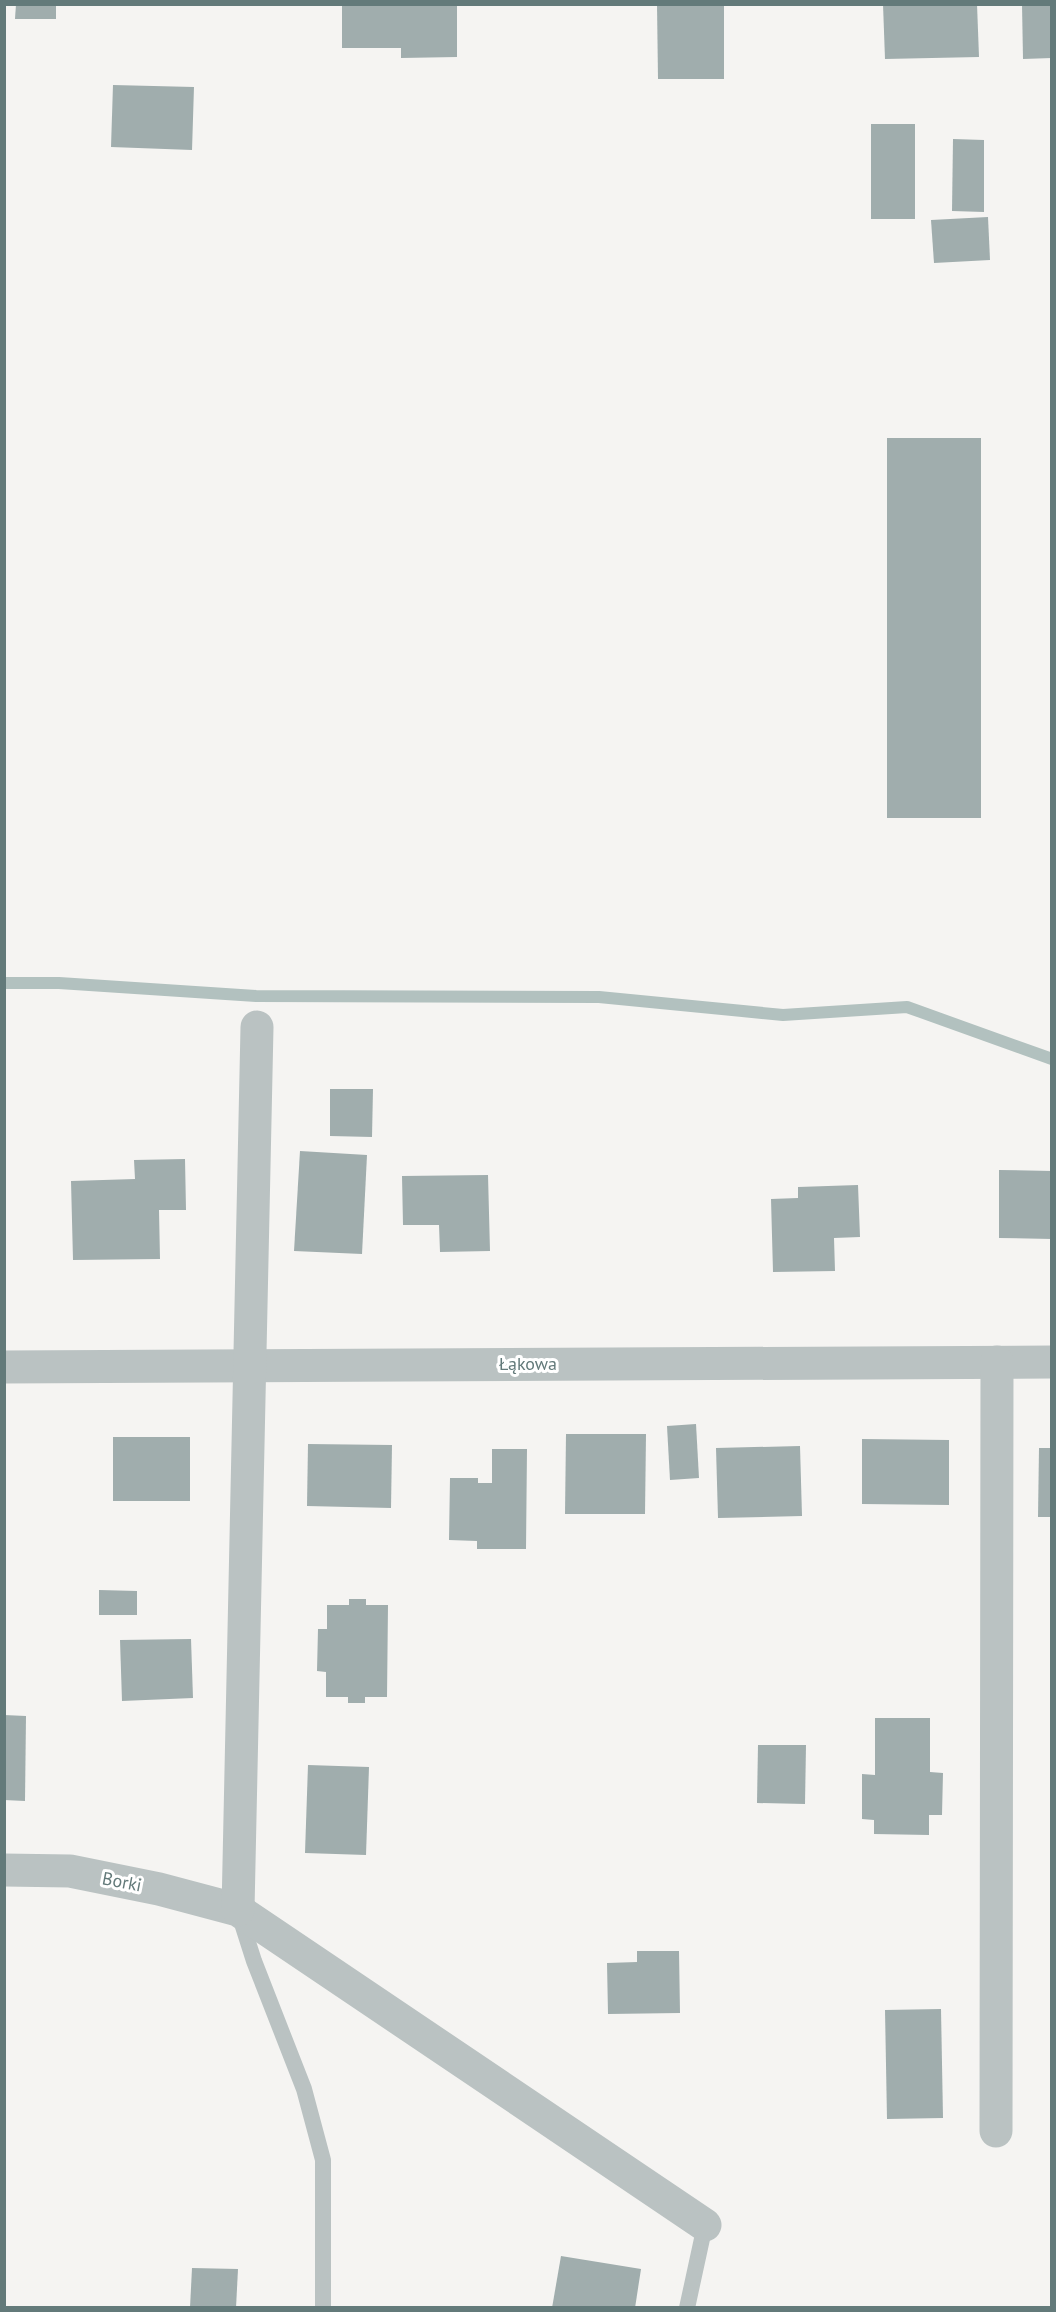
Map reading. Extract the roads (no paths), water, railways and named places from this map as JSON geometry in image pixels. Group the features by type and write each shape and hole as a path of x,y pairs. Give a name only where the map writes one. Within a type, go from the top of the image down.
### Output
{"street":[{"path":"238,1910 257,1027"},
{"path":"996,2131 997,1362"},
{"name":"Łąkowa","path":"4,1367 1052,1362"},
{"name":"Borki","path":"4,1870 70,1871 159,1889 238,1910 705,2225"}],"lane":[{"path":"238,1910 254,1961 304,2089 322,2160 323,2307"},
{"path":"687,2307 705,2225"}],"waterway":[{"path":"4,983 59,983 256,996 599,997 783,1015 907,1007 1052,1059"}]}
